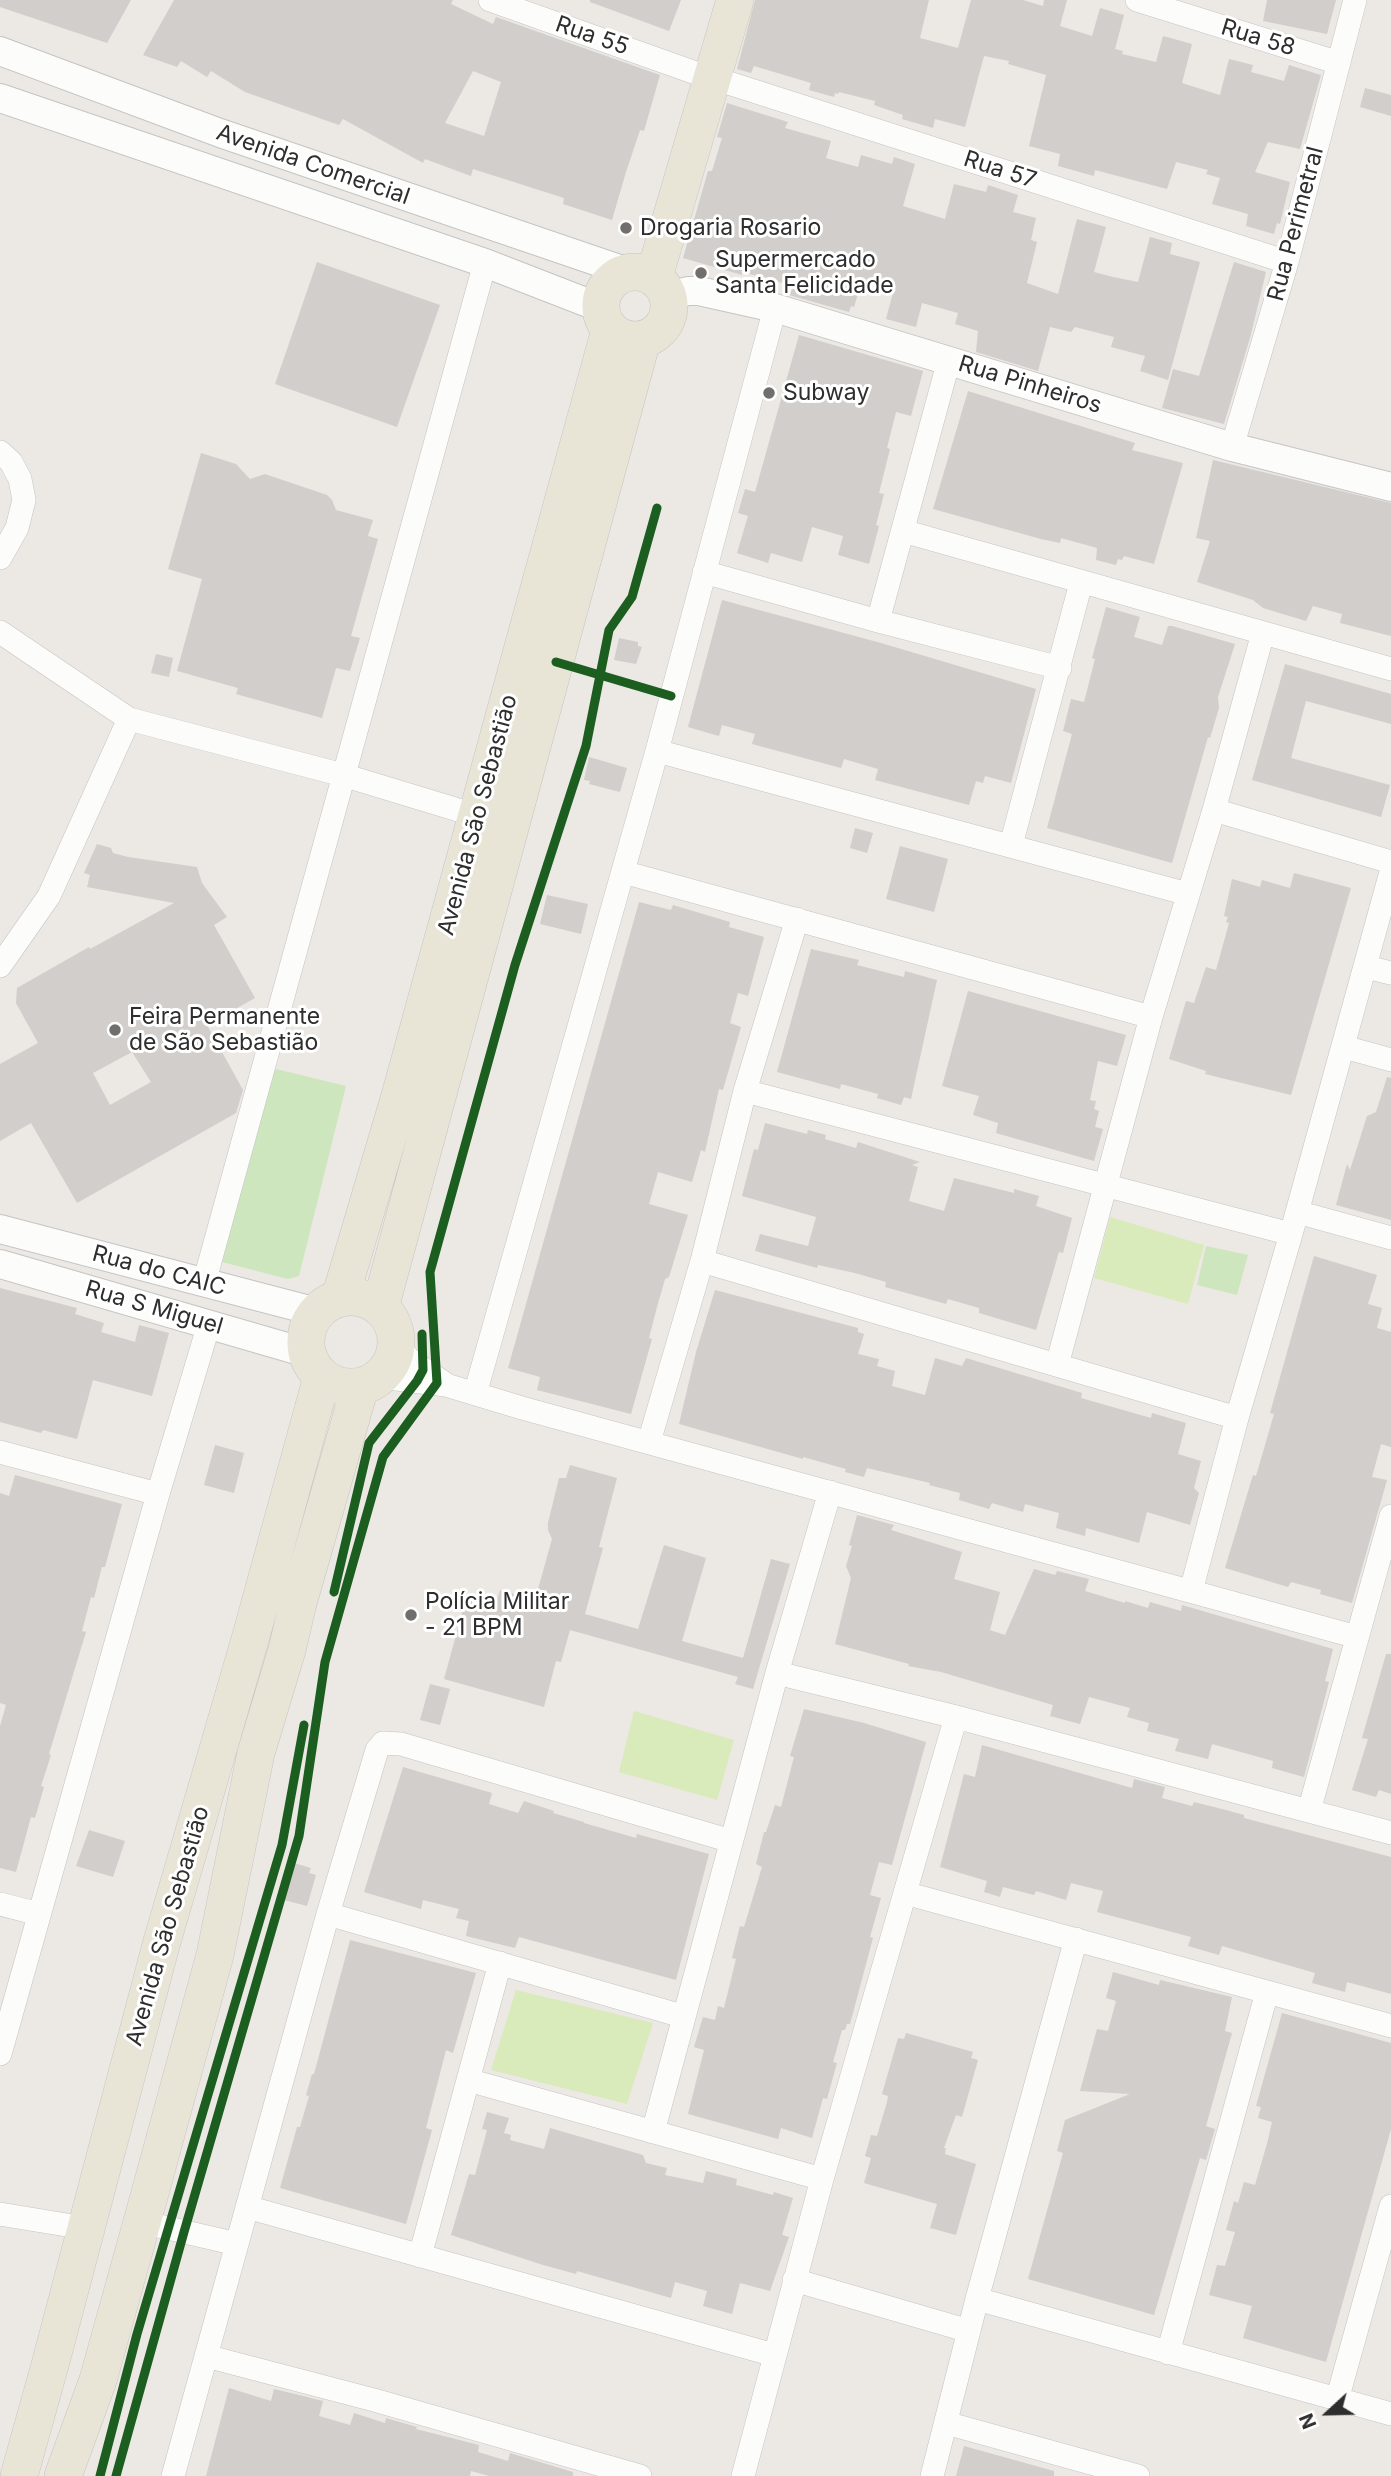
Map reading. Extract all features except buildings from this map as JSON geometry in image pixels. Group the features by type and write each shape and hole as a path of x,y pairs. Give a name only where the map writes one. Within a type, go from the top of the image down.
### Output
{"main road":[{"path":"647,279 615,278 606,288 618,326 659,332 669,315 647,279 703,75 714,0"},
{"path":"703,75 735,0"},
{"name":"Avenida São Sebastião","path":"329,1305 400,1096 618,326"},
{"name":"Avenida São Sebastião","path":"380,1308 618,326"},
{"path":"361,1298 380,1308 392,1324 396,1343 391,1362 370,1382 340,1386 314,1365 307,1331 329,1305 361,1298"},
{"name":"Avenida São Sebastião","path":"19,2476 161,1945 251,1636 314,1365"},
{"name":"Avenida São Sebastião","path":"62,2476 98,2380 215,1955 256,1753 298,1603 370,1382"},
{"path":"161,1945 194,1941 209,1948 215,1955"},
{"path":"50,2365 55,2373 65,2380 98,2380"}],"street":[{"name":"Rua 55","path":"490,0 525,6 703,75"},
{"name":"Rua 58","path":"1137,0 1339,63"},
{"name":"Rua Perimetral","path":"1233,447 1287,262 1355,0"},
{"name":"Avenida Comercial","path":"0,51 220,133 647,279"},
{"name":"Rua 57","path":"703,75 1287,262"},
{"name":"Avenida Comercial","path":"0,99 485,263 618,326"},
{"path":"204,1283 485,263"},
{"name":"Rua Pinheiros","path":"647,279 688,291 699,291 775,308 1233,447 1391,487"},
{"path":"475,1394 657,751 775,308"},
{"path":"877,621 949,360"},
{"path":"0,452 11,462 20,479 24,500 17,528 0,558"},
{"path":"903,531 1391,669"},
{"path":"704,572 877,621 1060,668"},
{"path":"1011,845 1081,583"},
{"path":"0,632 129,719 343,775 478,816"},
{"path":"1057,1365 1152,1017 1262,633"},
{"path":"0,966 49,896 129,719"},
{"path":"657,751 1188,894"},
{"path":"1213,810 1391,862"},
{"path":"623,872 1152,1017"},
{"path":"1191,1591 1237,1418 1367,967 1391,872"},
{"path":"649,1442 702,1261 745,1091 797,919"},
{"path":"1367,967 1391,973"},
{"path":"1344,1047 1391,1060"},
{"path":"745,1091 1105,1186 1294,1223 1391,1238"},
{"name":"Rua do CAIC","path":"0,1229 204,1283 329,1305"},
{"path":"702,1261 1237,1418"},
{"name":"Rua S Miguel","path":"0,1264 209,1324 314,1365"},
{"path":"0,2054 158,1494 209,1324"},
{"path":"396,1343 410,1359 446,1385"},
{"path":"370,1382 446,1385 1357,1637"},
{"path":"0,1452 158,1494"},
{"path":"653,2133 682,2017 830,1492"},
{"path":"1309,1811 1391,1516"},
{"path":"777,1673 956,1717 1391,1833"},
{"path":"743,2476 821,2179 956,1717"},
{"path":"173,2476 372,1760 383,1743 401,1744 731,1841"},
{"path":"905,1893 1391,2026"},
{"path":"0,1904 39,1914"},
{"path":"328,1914 682,2017"},
{"path":"932,2476 977,2299 1076,1939"},
{"path":"420,2256 500,1963"},
{"path":"1168,2353 1267,1992"},
{"path":"468,2080 821,2179"},
{"path":"1338,2400 1391,2206"},
{"path":"247,2207 774,2355"},
{"path":"0,2214 85,2228"},
{"path":"142,2222 237,2245"},
{"path":"794,2280 969,2331"},
{"path":"977,2299 1391,2414"},
{"path":"206,2356 374,2400 640,2476"},
{"path":"946,2423 1138,2476"}],"green space":[{"path":"272,1068 346,1086 299,1276 288,1279 222,1262"},
{"path":"1110,1217 1204,1245 1188,1304 1094,1278"},
{"path":"1206,1246 1248,1255 1237,1295 1197,1285"},
{"path":"634,1711 734,1740 717,1800 619,1772"},
{"path":"516,1990 653,2023 627,2104 491,2070"}],"cycle path":[{"path":"116,2476 299,1836 325,1662 383,1457 437,1383 430,1272 515,965 586,746 609,630 632,597 657,508"},
{"path":"556,662 671,696"},
{"path":"334,1592 369,1443 423,1370 422,1334"},
{"path":"100,2476 137,2334 282,1845 304,1725"}],"place":[{"name":"Drogaria Rosario","path":"626,228"},
{"name":"Supermercado Santa Felicidade","path":"701,273"},
{"name":"Subway","path":"769,393"},
{"name":"Feira Permanente de São Sebastião","path":"115,1030"},
{"name":"Polícia Militar - 21 BPM","path":"411,1615"}]}
